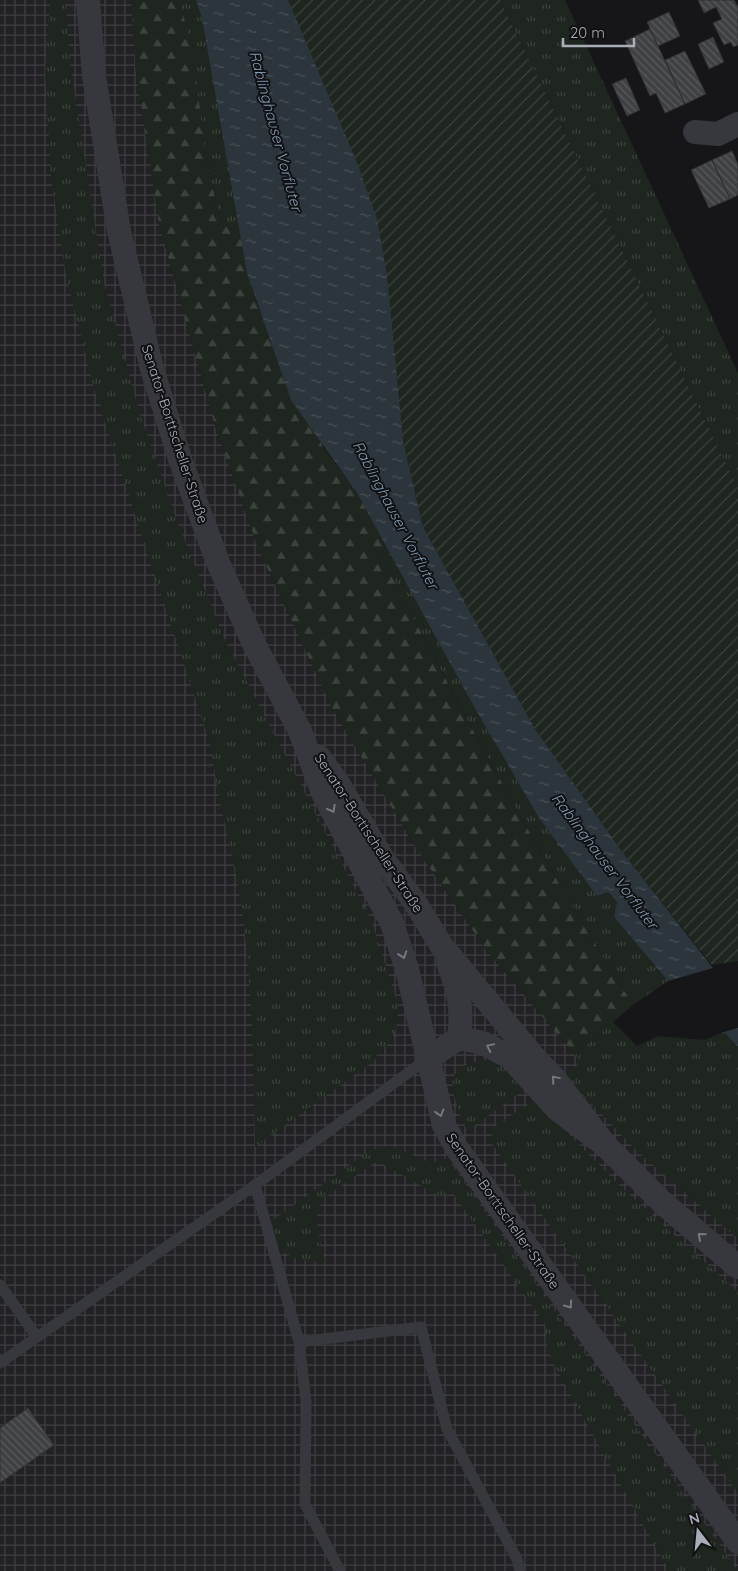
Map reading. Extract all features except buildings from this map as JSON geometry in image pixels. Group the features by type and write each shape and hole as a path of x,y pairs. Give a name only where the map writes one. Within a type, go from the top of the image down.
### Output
{"street":[{"name":"Senator-Borttscheller-Straße","path":"88,0 94,76 119,231 152,369 180,459 217,560 253,642 300,732 323,793 392,923 407,969 444,1125 456,1147 738,1542"},
{"path":"695,132 718,134 738,124"},
{"name":"Senator-Borttscheller-Straße","path":"300,732 339,784 381,856 416,904 441,945 532,1056 554,1078 606,1146 663,1203 738,1267"},
{"path":"427,1059 459,1038 462,1014 458,990 441,945"},
{"name":"Senator-Borttscheller-Straße","path":"459,1038 483,1043 510,1057 557,1109 606,1146"}],"lane":[{"path":"0,1363 255,1185 427,1059"},
{"path":"255,1185 299,1342 306,1401 305,1504 340,1571"},
{"path":"0,1285 37,1337"},
{"path":"299,1342 421,1326 447,1429 517,1559 520,1571"}],"shaded area":[{"path":"0,0 131,0 136,72 159,224 215,426 258,548 333,710 418,851 487,951 575,1055 658,1137 738,1207 738,1571 0,1571"}],"green space":[{"path":"50,0 66,0 70,63 104,283 139,411 178,524 225,640 371,920 398,1004 398,1021 394,1033 390,1042 377,1054 375,1060 255,1147 251,1014 246,947 237,881 216,781 211,747 94,389 66,275 51,178 45,72"},
{"path":"131,0 179,0 192,47 206,157 220,220 242,237 248,273 258,307 323,447 357,493 392,554 383,559 472,729 566,896 633,1005 575,1055 487,951 418,851 333,710 258,548 215,426 159,224 136,72"},
{"path":"179,0 196,0 202,19 242,237 220,220 206,157"},
{"path":"288,0 500,0 738,488 738,961 712,965 623,853 535,729 423,527 403,441"},
{"path":"500,0 565,0 738,373 738,488"},
{"path":"392,554 473,705 539,818 597,895 608,891 617,902 614,917 668,981 633,1005 534,840 442,672 383,559"},
{"path":"613,1022 637,1046 658,1036 704,1040 724,1032 738,1047 738,1239 638,1152 564,1075 581,1062 575,1055"},
{"path":"489,1060 504,1067 524,1090 467,1131 457,1105 452,1084 455,1075 461,1068 472,1063"},
{"path":"535,1100 622,1188 738,1292 738,1493 491,1142 492,1128"},
{"path":"384,1146 394,1147 431,1163 447,1158 738,1571 669,1571 548,1354 545,1324 452,1192 439,1199 436,1194 377,1161 322,1199 316,1220 325,1262 295,1258 281,1250 277,1243 272,1221 369,1151"}],"water":[{"name":"Rablinghauser Vorfluter","path":"196,0 288,0 358,165 377,219 387,275 403,441 423,527 535,729 623,853 713,968 668,981 614,917 617,902 608,892 597,896 539,818 473,705 357,493 291,400 247,273 202,19"},
{"path":"738,1028 738,1047 724,1032"}]}
